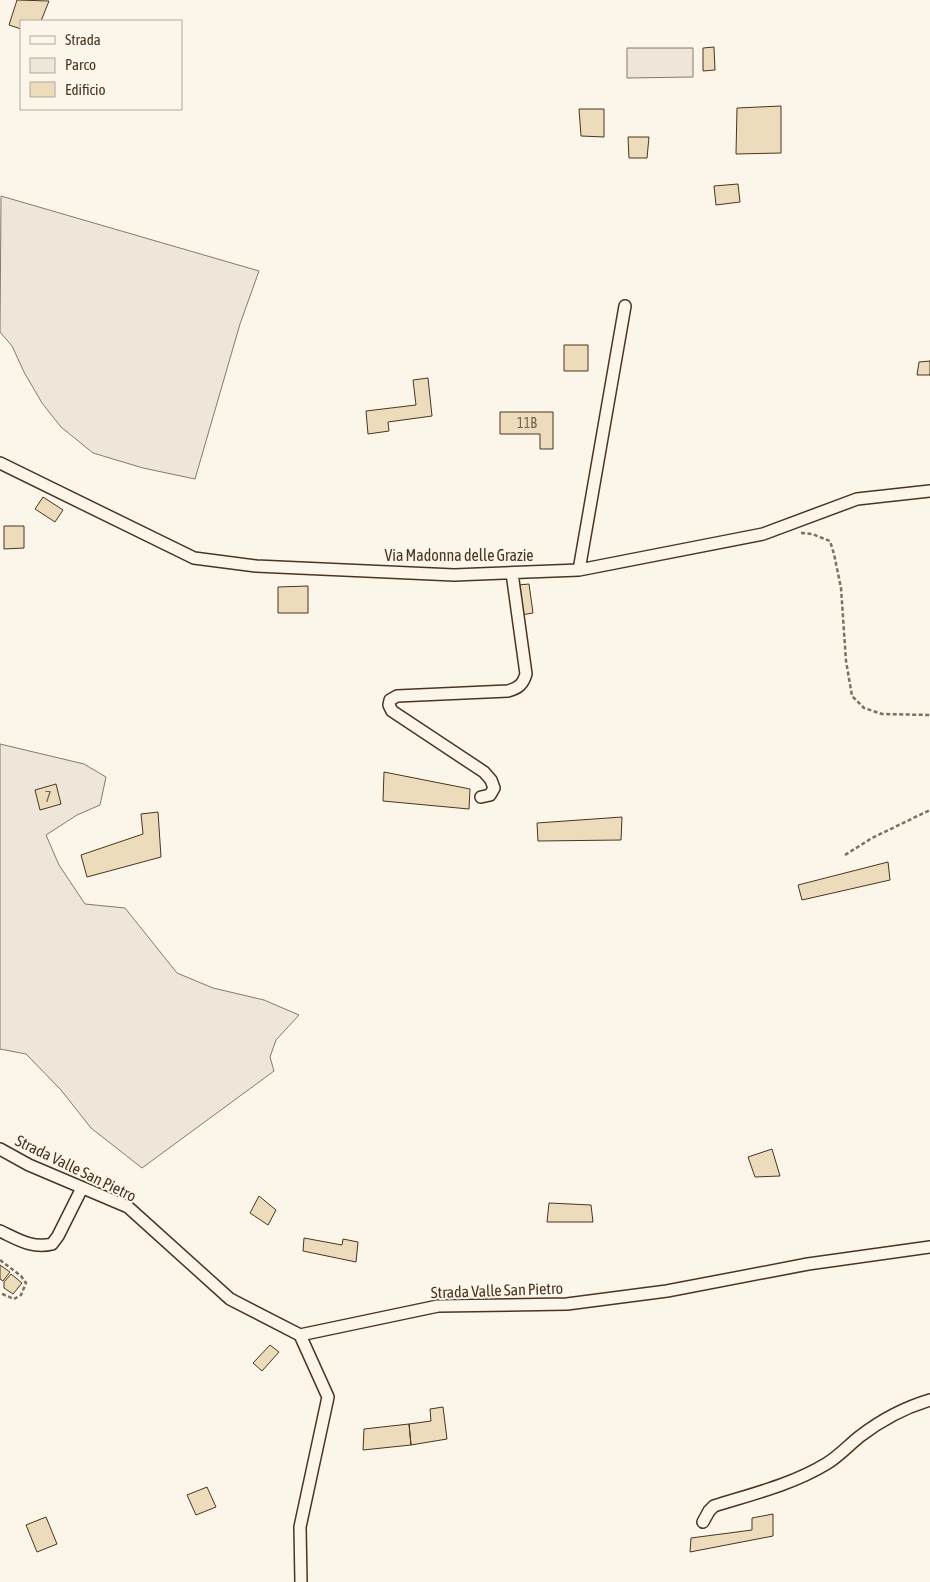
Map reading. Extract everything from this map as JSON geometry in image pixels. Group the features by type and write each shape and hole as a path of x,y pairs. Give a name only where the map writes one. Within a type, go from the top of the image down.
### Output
{"street":[{"path":"580,570 625,306"},
{"name":"Via Madonna delle Grazie","path":"0,464 194,558 256,566 454,575 580,570 763,534 857,499 930,491"},
{"path":"481,797 490,795 494,788 491,780 484,772 392,710 389,705 390,700 397,696 508,691 518,688 524,682 526,674 512,573"},
{"name":"Strada Valle San Pietro","path":"0,1149 29,1165 128,1207 230,1299 300,1336 438,1306 567,1304 667,1291 808,1264 930,1247"},
{"path":"0,1231 24,1243 42,1247 52,1244 58,1236 82,1188"},
{"path":"300,1336 328,1397 300,1527 301,1582"},
{"path":"703,1522 714,1506 800,1478 828,1463 884,1419 903,1409 930,1400"}],"path":[{"path":"786,526 793,532 812,534 830,541 842,588 846,660 852,696 864,708 882,714 930,715"},
{"path":"845,855 872,838 930,810"},
{"path":"0,1260 21,1276 26,1283 21,1295 14,1299 0,1293"}],"green space":[{"path":"627,48 693,48 693,77 627,78"},
{"path":"1,196 259,271 240,324 195,479 143,468 93,453 61,427 42,403 12,346 0,332"},
{"path":"0,744 84,764 106,777 100,805 77,815 46,835 59,865 85,904 125,908 177,973 213,988 264,1000 299,1015 276,1040 270,1057 274,1071 142,1168 91,1128 61,1090 26,1054 0,1049"}],"building":[{"path":"17,0 49,1 41,20 20,20 20,29 9,25"},
{"path":"714,47 715,70 703,71 703,48"},
{"path":"781,106 781,153 736,154 737,108"},
{"path":"579,109 604,109 604,137 581,136"},
{"path":"628,137 649,137 647,158 629,158"},
{"path":"738,184 740,202 716,205 714,186"},
{"path":"564,345 588,345 588,371 564,371"},
{"path":"930,361 930,375 917,375 919,362"},
{"path":"428,378 432,416 388,422 389,431 368,434 366,411 416,405 413,380"},
{"path":"500,412 553,412 553,449 540,449 540,434 500,434"},
{"path":"43,497 63,510 55,522 35,509"},
{"path":"4,526 24,526 24,548 4,549"},
{"path":"529,584 533,613 521,615 518,585"},
{"path":"308,586 308,613 278,613 278,587"},
{"path":"384,772 470,789 469,809 383,801"},
{"path":"56,784 61,804 40,810 35,790"},
{"path":"158,812 161,857 87,877 81,855 143,834 141,814"},
{"path":"622,817 621,840 538,841 537,823"},
{"path":"888,862 890,880 802,900 798,885"},
{"path":"772,1149 780,1176 755,1177 748,1157"},
{"path":"259,1196 276,1210 268,1225 250,1213"},
{"path":"549,1203 591,1205 593,1222 547,1222"},
{"path":"304,1238 342,1245 343,1239 358,1242 356,1262 303,1251"},
{"path":"0,1265 10,1272 3,1281 0,1279"},
{"path":"11,1274 22,1283 13,1294 4,1288 4,1282"},
{"path":"270,1345 279,1352 262,1371 253,1363"},
{"path":"443,1407 447,1439 411,1445 409,1424 431,1421 430,1409"},
{"path":"409,1424 411,1445 363,1450 364,1429"},
{"path":"207,1487 216,1507 196,1515 187,1495"},
{"path":"773,1514 773,1536 690,1552 691,1538 752,1530 752,1518"},
{"path":"46,1517 57,1544 37,1552 26,1525"}]}
